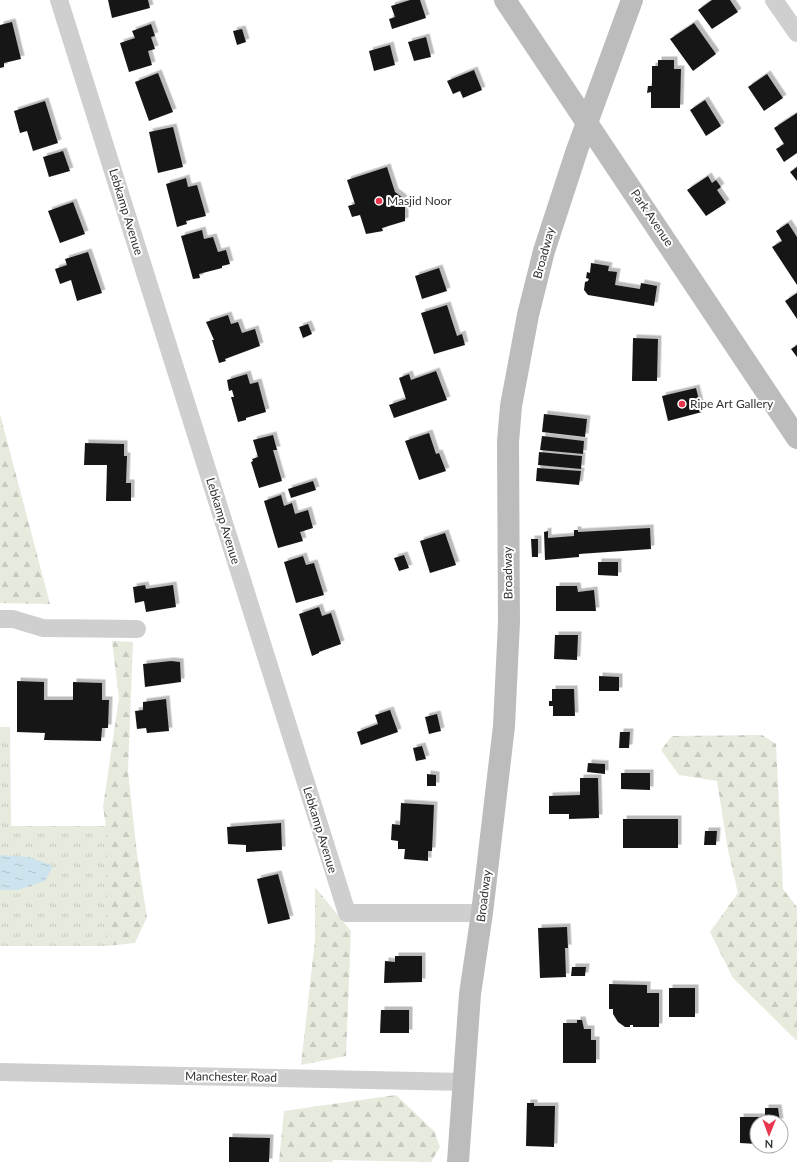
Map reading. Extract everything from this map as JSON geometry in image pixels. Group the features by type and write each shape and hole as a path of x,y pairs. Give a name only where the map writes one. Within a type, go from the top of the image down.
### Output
{"main road":[{"name":"Park Avenue","path":"505,0 797,438"},
{"name":"Broadway","path":"458,1162 470,994 482,913 500,767 507,678 509,622 508,442 511,406 528,315 544,251 587,122 632,0"}],"street":[{"name":"Lebkamp Avenue","path":"59,0 346,913 482,913"},
{"path":"774,0 797,33"},
{"path":"0,619 13,619 43,628 137,629"},
{"name":"Manchester Road","path":"0,1072 463,1082"}],"green space":[{"path":"0,414 50,604 0,603"},
{"path":"112,641 133,642 128,771 137,854 147,917 135,943 106,946 106,826 103,807 119,698"},
{"path":"0,727 10,727 11,826 106,826 106,946 0,946"},
{"path":"762,735 776,744 783,889 797,907 797,1041 733,978 710,932 738,893 728,850 717,781 679,775 661,750 672,736"},
{"path":"315,887 351,931 346,1056 301,1065 315,940"},
{"path":"396,1095 434,1131 440,1147 431,1162 333,1160 332,1162 279,1162 284,1111"}],"water":[{"path":"0,855 29,857 53,866 45,881 18,890 0,890"}],"building":[{"path":"108,0 148,0 150,8 112,18"},
{"path":"410,0 420,0 426,18 392,29 389,19 395,17 391,6"},
{"path":"712,0 730,0 738,12 712,29 698,10"},
{"path":"12,22 21,59 4,63 4,67 0,68 0,25"},
{"path":"694,23 716,54 693,71 670,39"},
{"path":"151,24 155,36 151,37 155,49 148,51 152,65 129,72 120,43 135,38 132,31"},
{"path":"242,29 246,42 237,45 233,31"},
{"path":"426,37 431,57 414,61 408,42"},
{"path":"390,45 395,65 374,71 369,51"},
{"path":"658,60 674,60 674,69 681,69 680,108 651,108 651,92 647,93 648,86 652,86 652,66 658,66"},
{"path":"474,70 482,90 463,98 460,91 453,94 447,81"},
{"path":"158,73 173,112 149,121 135,82"},
{"path":"767,74 783,98 764,111 748,87"},
{"path":"705,100 721,126 706,136 690,110"},
{"path":"45,101 58,143 33,151 27,131 20,133 14,111"},
{"path":"797,113 797,153 784,162 776,149 784,144 774,128"},
{"path":"173,127 183,167 158,173 149,132"},
{"path":"63,151 70,171 49,177 43,157"},
{"name":"Masjid Noor","path":"387,167 395,192 403,198 405,207 405,221 382,228 383,231 366,234 360,215 352,217 348,206 355,204 347,180"},
{"path":"797,167 797,181 790,172"},
{"path":"708,176 712,183 716,180 721,187 717,190 726,203 706,216 687,190"},
{"path":"186,178 188,187 197,185 206,216 186,221 187,224 177,227 166,184"},
{"path":"73,202 85,234 60,243 48,211"},
{"path":"788,223 797,237 797,285 772,247 782,241 776,231"},
{"path":"202,230 204,239 213,237 218,252 226,250 230,264 222,266 222,268 199,274 200,278 193,279 181,236"},
{"path":"88,252 102,293 77,301 71,280 60,284 55,269 67,265 65,259"},
{"path":"591,263 609,266 608,271 617,272 615,285 640,289 641,283 657,286 654,306 588,295 584,290 585,282 589,279 586,278 587,272 590,273"},
{"path":"439,268 447,291 422,299 415,276"},
{"path":"797,293 797,319 785,301"},
{"path":"447,305 457,336 462,334 465,345 434,354 421,313"},
{"path":"228,315 231,324 238,322 242,333 255,329 260,346 225,359 226,361 219,363 212,340 214,340 206,322"},
{"path":"308,324 312,334 303,338 299,327"},
{"path":"633,338 658,339 657,381 632,381"},
{"path":"797,345 797,357 791,349"},
{"path":"436,371 447,400 394,418 389,405 406,399 399,378 409,374 411,380"},
{"path":"247,374 250,384 258,382 266,412 238,422 231,397 234,397 232,390 229,391 227,380"},
{"name":"Ripe Art Gallery","path":"696,388 702,412 668,421 662,396"},
{"path":"544,414 587,419 585,437 542,432"},
{"path":"429,433 436,454 439,453 446,471 419,480 405,441"},
{"path":"273,435 277,450 273,450 282,481 259,488 251,462 253,461 252,459 258,457 253,440"},
{"path":"542,436 584,441 583,454 540,450"},
{"path":"85,443 124,444 124,456 127,456 126,483 131,483 131,501 106,501 107,465 84,465"},
{"path":"539,452 582,456 581,469 538,465"},
{"path":"537,468 581,471 579,485 536,481"},
{"path":"313,481 316,490 291,498 288,489"},
{"path":"281,495 284,506 292,503 295,514 308,510 313,528 300,532 303,541 278,548 264,501"},
{"path":"650,528 651,549 579,554 579,557 545,560 544,532 548,531 548,538 574,536 574,530 578,530 578,532"},
{"path":"445,533 456,565 430,573 420,541"},
{"path":"531,539 538,539 538,557 532,557"},
{"path":"404,555 409,568 399,571 394,558"},
{"path":"303,556 306,565 314,563 324,595 296,603 284,562"},
{"path":"598,562 618,562 618,576 598,575"},
{"path":"145,585 146,589 173,585 176,607 146,612 144,601 135,603 133,587"},
{"path":"556,586 577,586 578,592 594,590 596,611 556,611"},
{"path":"319,607 322,616 331,613 341,644 312,656 299,614"},
{"path":"555,635 578,635 577,660 554,659"},
{"path":"171,661 180,662 181,682 145,687 143,664"},
{"path":"599,676 619,677 619,691 599,691"},
{"path":"17,681 44,682 44,700 73,700 73,682 102,683 102,700 109,700 108,728 102,728 101,741 44,740 45,733 17,732"},
{"path":"552,689 574,689 575,716 553,716 553,706 549,706 549,701 552,701"},
{"path":"166,699 169,731 147,733 146,728 137,729 135,711 143,710 143,702"},
{"path":"390,710 398,732 361,745 357,732 378,724 375,715"},
{"path":"437,714 441,731 429,734 425,717"},
{"path":"620,732 630,732 629,748 619,748"},
{"path":"422,746 426,759 416,761 413,748"},
{"path":"588,763 605,764 605,774 587,772"},
{"path":"621,773 650,773 650,790 621,789"},
{"path":"427,774 436,775 436,786 427,786"},
{"path":"580,778 598,778 599,818 569,819 569,814 549,814 549,796 580,795"},
{"path":"401,803 434,805 432,851 428,851 428,861 404,859 405,849 398,849 398,841 391,840 392,824 400,825"},
{"path":"623,819 678,819 678,848 623,848"},
{"path":"281,823 282,850 246,852 246,845 228,844 227,827"},
{"path":"705,831 717,831 716,845 704,845"},
{"path":"278,874 290,919 268,924 257,879"},
{"path":"567,927 568,948 565,948 566,977 540,978 538,928"},
{"path":"395,956 422,956 422,982 384,983 385,961 395,962"},
{"path":"572,967 586,967 585,976 571,976"},
{"path":"609,984 647,985 647,993 659,993 659,1027 633,1027 633,1025 630,1025 630,1027 625,1027 618,1022 613,1014 613,1009 609,1009"},
{"path":"669,988 695,988 695,1017 669,1017"},
{"path":"381,1010 409,1010 409,1033 380,1033"},
{"path":"577,1020 582,1020 584,1029 591,1029 591,1040 596,1040 596,1063 563,1063 563,1023 577,1023"},
{"path":"527,1103 534,1103 534,1106 555,1106 554,1147 526,1146"},
{"path":"765,1108 778,1108 779,1114 765,1114"},
{"path":"740,1117 749,1117 749,1144 740,1143"},
{"path":"229,1137 270,1138 269,1162 229,1162"}],"place":[{"name":"Masjid Noor","path":"379,201"},
{"name":"Ripe Art Gallery","path":"682,404"}]}
